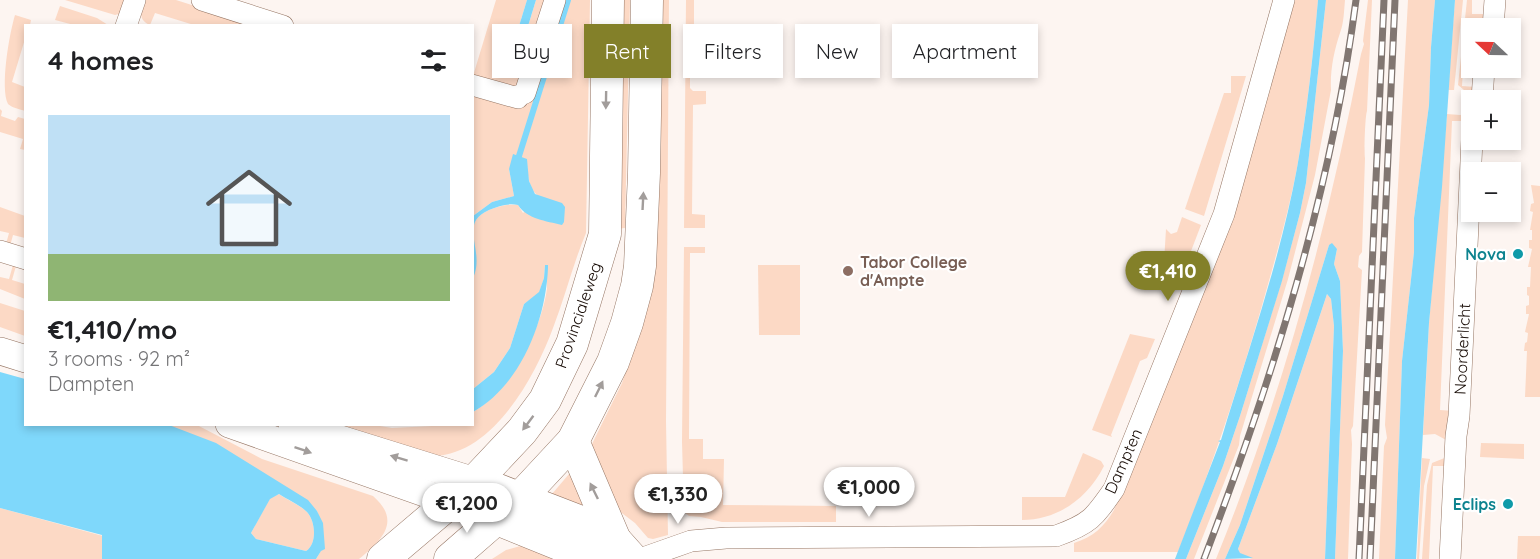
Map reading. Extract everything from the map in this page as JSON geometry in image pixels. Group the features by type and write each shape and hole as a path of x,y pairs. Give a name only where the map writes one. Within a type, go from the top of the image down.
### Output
{"main road":[{"name":"Provincialeweg","path":"383,559 475,481 522,431 545,400 572,344 604,234 608,0"},
{"path":"450,559 509,508 573,441 613,362 627,323 637,286 644,173 647,0"},
{"path":"573,441 614,553"},
{"path":"475,481 509,508"},
{"path":"450,502 509,508 586,524 614,553"}],"street":[{"path":"127,24 135,0"},
{"path":"202,0 277,24"},
{"path":"474,86 518,98 525,93 555,0"},
{"name":"Dampten","path":"640,559 691,541 726,538 1056,536 1079,528 1097,514 1114,489 1224,214 1284,0"},
{"path":"1493,18 1495,0"},
{"name":"Noorderlicht","path":"1450,559 1456,436 1460,404 1472,150"},
{"path":"0,251 24,258"},
{"path":"0,333 24,339"},
{"path":"0,351 24,358"},
{"path":"235,426 450,502"},
{"path":"298,426 475,481"}],"shaded area":[{"path":"65,0 130,0 123,13 115,15"},
{"path":"142,0 176,0 239,20 242,24 191,24 155,13 150,24 148,24 142,18"},
{"path":"496,0 527,0 520,24 492,24 492,78 524,78 523,81 513,89 474,76"},
{"path":"536,0 550,0 542,24 529,24"},
{"path":"561,0 590,0 590,24 584,24 584,78 589,78 586,233 545,347 523,390 509,410 493,428 475,442 455,452 434,456 421,454 319,426 392,428 474,426 474,411 486,403 511,375 531,340 544,304 547,288 545,265 539,293 524,304 510,348 494,372 474,388 475,223 489,210 504,206 518,205 523,213 540,197 531,185 527,159 509,169 514,196 492,202 474,215 474,91 515,105 527,78 572,78 572,24 550,24"},
{"path":"617,0 630,0 629,24 617,24"},
{"path":"654,0 669,0 669,24 653,24"},
{"path":"686,0 694,0 694,24 686,24"},
{"path":"1293,0 1318,0 1307,105 1293,186 1276,257 1242,371 1212,462 1178,552 1074,552 1074,543 1097,531 1114,510 1223,237"},
{"path":"1326,0 1345,0 1315,175 1288,279 1239,445 1194,559 1186,559 1240,416 1300,213 1306,183"},
{"path":"1368,0 1372,0 1362,252 1359,256 1358,267 1362,270 1351,430 1348,559 1335,559 1343,351 1340,281 1334,264 1337,249 1329,245 1283,396 1240,525 1225,559 1216,559 1262,436 1301,310 1334,183 1364,44"},
{"path":"1408,0 1435,0 1429,105 1414,218 1414,252 1402,361 1395,559 1379,559 1384,446 1387,438 1385,425"},
{"path":"1455,0 1463,0 1454,90 1448,90"},
{"path":"1467,0 1472,0 1472,14 1484,14 1484,18 1465,18"},
{"path":"60,6 97,18 106,24 70,24 55,20"},
{"path":"15,15 31,20 30,24 24,24 24,42 12,82 24,87 24,111 8,104 6,96 6,61"},
{"path":"1461,57 1462,86 1476,87 1476,90 1464,90 1458,85"},
{"path":"1231,76 1246,76 1204,216 1185,209 1224,93 1231,93"},
{"path":"616,78 628,78 625,228 615,229"},
{"path":"651,78 668,78 666,421 668,535 653,539 648,538 635,523 614,507 591,446 622,383 641,327"},
{"path":"685,78 690,78 690,88 693,91 706,91 706,104 693,105 692,214 705,215 705,228 684,228"},
{"path":"0,109 1,116 15,121 18,117 24,119 24,150 20,149 23,139 0,132"},
{"path":"1447,114 1461,115 1461,121 1452,121 1440,410 1454,411 1448,441 1435,434 1423,435 1429,323"},
{"path":"1531,185 1540,186 1540,397 1525,397 1527,351 1524,351 1528,333 1525,332 1529,314 1526,314 1526,306 1529,305 1527,287 1530,287 1531,267 1528,267 1532,249 1529,248 1529,240 1532,240 1532,230 1530,230 1533,212 1530,211 1531,204 1534,203"},
{"path":"0,207 24,216 24,238 13,235 10,246 6,244 9,233 0,231"},
{"path":"1182,217 1201,225 1178,285 1164,262 1166,229 1171,234 1177,232"},
{"path":"684,247 705,247 705,253 690,253 689,439 703,439 703,459 724,459 723,505 836,506 836,522 722,522 689,516 684,512 682,442"},
{"path":"13,265 16,266 12,280 24,284 24,299 0,289 0,277 9,279"},
{"path":"758,265 800,265 800,335 759,335"},
{"path":"1327,294 1331,299 1334,326 1325,559 1252,559 1239,553 1238,549 1277,444"},
{"path":"0,303 24,311 24,336 0,327"},
{"path":"1130,334 1155,339 1147,358 1140,361 1112,437 1092,430"},
{"path":"171,426 199,426 262,459 373,496 382,505 387,523 381,538 359,559 316,559 323,541 317,511"},
{"path":"1481,443 1524,444 1524,459 1480,457"},
{"path":"1083,453 1101,461 1104,466 1090,488 1060,511 1048,516 1022,520 1022,497 1065,497"},
{"path":"1447,457 1447,466 1433,466 1429,559 1422,559 1427,485 1432,463"},
{"path":"1422,458 1430,459 1424,486 1419,559 1417,559"},
{"path":"575,467 592,510 552,494"},
{"path":"279,494 301,507 310,516 314,527 314,538 310,548 306,551 256,539 251,533 270,498"},
{"path":"0,508 103,536 102,559 0,559"},
{"path":"1518,536 1540,536 1540,559 1517,559"},
{"path":"524,545 579,559 492,559 506,550"}],"water":[{"path":"527,0 536,0 529,24 520,24"},
{"path":"1318,0 1326,0 1306,183 1300,213 1282,281 1223,466 1186,559 1175,559 1220,442 1218,441 1221,440 1283,232 1304,126"},
{"path":"1435,0 1455,0 1442,187 1429,323 1416,559 1395,559 1402,361 1414,252 1414,218 1429,105"},
{"path":"513,154 527,159 529,181 535,194 562,203 565,207 564,222 562,225 537,219 518,205 511,204 489,210 480,216 474,226 474,215 492,202 514,196 509,169"},
{"path":"474,239 476,258 474,275"},
{"path":"1332,243 1337,249 1334,264 1340,281 1343,351 1335,559 1325,559 1334,326 1331,299 1327,294 1277,444 1238,549 1240,553 1253,558 1225,559 1240,525 1283,396 1329,245"},
{"path":"545,265 548,265 542,309 528,349 505,385 474,411 474,388 494,372 510,348 524,304 539,292 544,278"},
{"path":"0,372 24,379 24,426 172,426 216,443 308,500 323,523 325,549 316,559 102,559 102,535 0,508","holes":["279,494 307,512 314,527 314,538 310,548 306,551 256,539 251,533 270,499"]}],"waterway":[{"path":"519,156 568,0"}],"railway":[{"path":"1204,559 1253,422 1296,284 1331,143 1356,0"},
{"path":"1359,559 1384,0"},
{"path":"1370,559 1395,0"}],"place":[{"name":"Nova","path":"1518,254"},
{"name":"Tabor College d'Ampte","path":"848,271"},
{"name":"Eclips","path":"1508,504"}]}
